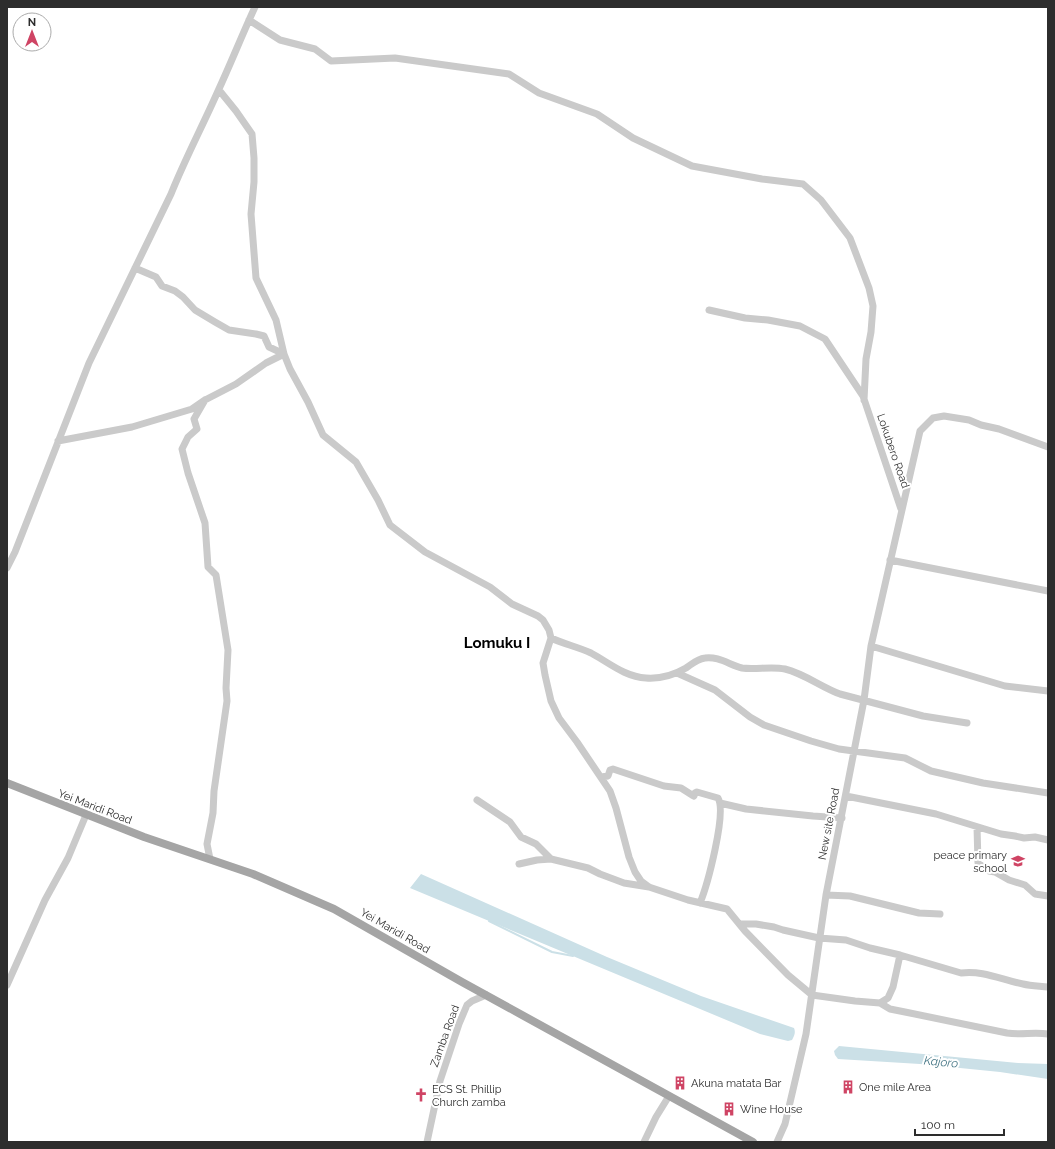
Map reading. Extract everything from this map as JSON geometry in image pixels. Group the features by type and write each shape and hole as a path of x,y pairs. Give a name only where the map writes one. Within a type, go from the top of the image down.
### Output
{"main road":[{"name":"Yei Maridi Road","path":"7,783 144,837 253,874 334,909 486,995 753,1142"}],"street":[{"path":"7,568 15,552 89,363 219,90 255,7"},
{"path":"249,20 280,40 315,49 331,61 395,58 509,74 539,93 597,114 633,138 692,166 762,179 803,184 821,200 850,238 869,288 873,306 866,359 864,400"},
{"path":"219,90 252,134 254,176 251,214 256,278 276,320 284,354 290,370 308,402 322,435 356,462 378,500 390,525 425,552 490,587 512,604 538,616 543,620 549,630 550,638 543,663 551,701 559,718 610,791 629,857 635,872 641,881 649,887"},
{"path":"135,268 156,277 162,286 175,291 195,310 215,322 229,330 264,336 269,347 284,354"},
{"path":"710,310 745,318 768,320 800,326 824,339 854,382 864,400"},
{"path":"58,441 132,427 192,409 205,400 236,384 266,363 284,354"},
{"path":"205,400 194,419 197,428 188,437 182,449 188,473 205,523 208,567 216,575 228,650 226,688 227,701 214,791 213,813 207,844 210,859"},
{"name":"Lokubero Road","path":"864,400 901,509"},
{"name":"New site Road","path":"776,1142 787,1118 806,1034 826,895 864,700 871,646 920,431 933,418 944,416 969,420 1048,447"},
{"path":"890,560 1048,591"},
{"path":"550,638 591,653 634,676 656,678 677,673 699,659 713,658 742,668 778,668 787,670 807,678 828,690 923,716 967,723"},
{"path":"871,646 1005,686 1048,691"},
{"path":"677,673 715,690 750,717 764,724 825,746 854,752 904,758 922,767 942,774 983,783 1048,793"},
{"path":"601,777 608,776 610,770 613,769 643,778 652,783 681,788 694,796 697,792 718,798 720,803 716,843 705,891 700,903"},
{"path":"846,796 936,814 1001,834 1024,838 1035,837 1048,840"},
{"path":"477,800 510,822 522,837 536,844 551,859"},
{"path":"720,803 746,808 842,818"},
{"path":"7,985 45,900 68,858 86,815"},
{"path":"977,827 978,863 989,871 995,872 1009,880 1026,885 1035,894 1048,896"},
{"path":"519,864 551,859 588,868 624,883 649,887 700,903 727,908 788,975 812,995 880,1003 890,1009 1007,1033 1048,1034"},
{"path":"826,895 850,896 919,913 940,914"},
{"path":"741,924 756,924 819,938 846,940 962,973 983,973 1026,985 1048,987"},
{"path":"880,1003 888,998 893,987 900,955"},
{"name":"Zamba Road","path":"427,1142 440,1081 459,1024 467,1005 472,1001 486,995"},
{"path":"644,1142 656,1117 669,1096"}],"water":[{"path":"421,874 607,957 701,996 794,1028 794,1036 792,1040 788,1041 760,1034 410,888"},
{"name":"Kajoro","path":"839,1046 1018,1063 1048,1064 1048,1079 1000,1072 920,1064 838,1059 834,1051"}],"waterway":[{"path":"489,921 552,952 573,956"}],"place":[{"name":"peace primary school","path":"1018,861"},
{"name":"Akuna matata Bar","path":"680,1083"},
{"name":"One mile Area","path":"848,1087"},
{"name":"ECS St. Phillip Church zamba","path":"421,1095"},
{"name":"Wine House","path":"729,1109"}],"district":[{"name":"Lomuku I","path":"497,643"}]}
